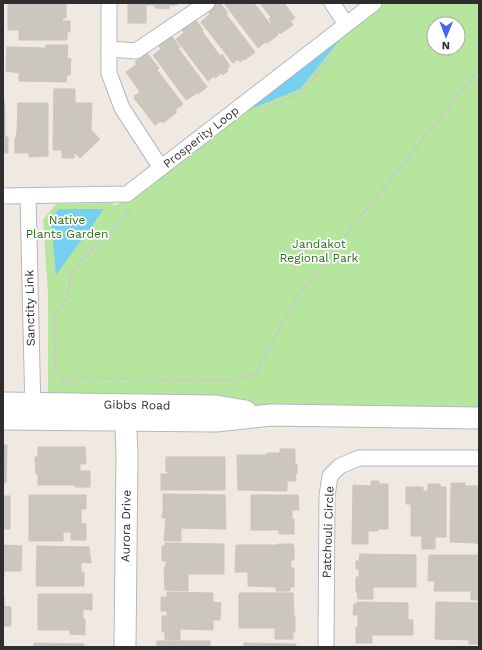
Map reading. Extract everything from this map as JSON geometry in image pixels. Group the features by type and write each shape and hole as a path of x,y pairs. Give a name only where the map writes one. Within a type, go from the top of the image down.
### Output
{"main road":[{"name":"Gibbs Road","path":"3,403 33,411 126,412 216,421 270,416 479,418"},
{"name":"Gibbs Road","path":"3,419 33,411"},
{"name":"Aurora Drive","path":"125,647 126,412"}],"street":[{"path":"109,3 109,72 122,108 160,168"},
{"path":"109,49 136,51 207,3"},
{"path":"332,3 346,24"},
{"name":"Prosperity Loop","path":"3,196 28,197 127,194 374,3"},
{"name":"Sanctity Link","path":"28,197 33,411"},
{"name":"Patchouli Circle","path":"326,647 327,496 330,476 340,466 359,458 479,458"}],"path":[{"path":"265,108 301,92 332,55"},
{"path":"66,382 73,378 234,380 254,375 299,294 479,69"},
{"path":"71,387 55,370 54,314 69,296 70,274 132,208"}],"green space":[{"name":"Jandakot Regional Park","path":"375,3 479,3 479,411 285,410 48,394 48,294 43,220 56,204 114,203 112,206 129,200"}],"water":[{"path":"343,36 300,89 241,113"},
{"path":"59,209 104,209 56,275 51,217"}],"building":[{"path":"8,3 66,3 66,18 62,18 63,21 70,21 70,32 67,32 67,40 19,40 19,30 8,30"},
{"path":"127,3 177,3 177,5 169,5 169,9 155,8 155,5 146,5 146,23 128,23"},
{"path":"214,3 220,3 228,13 225,13 255,52 245,60 244,59 240,62 238,59 233,63 201,22 210,14 206,9"},
{"path":"224,3 254,3 270,24 272,23 278,32 278,35 267,43 265,42 258,48"},
{"path":"260,3 284,3 295,18 290,21 293,25 280,34 269,19 271,17"},
{"path":"193,16 220,56 222,54 230,66 227,69 228,71 223,75 221,73 208,81 176,39 184,33 179,26"},
{"path":"169,33 180,47 178,48 207,87 198,94 197,93 186,100 153,55 161,49 156,42"},
{"path":"46,45 68,45 67,58 71,59 70,75 67,75 66,82 19,81 19,73 6,71 7,47 46,48"},
{"path":"147,53 159,68 157,70 183,104 175,110 177,112 163,123 161,121 155,125 134,98 134,96 140,92 126,72 137,64 135,62"},
{"path":"54,89 75,89 75,103 92,103 91,130 100,139 80,158 74,152 74,158 62,158 62,150 53,150"},
{"path":"3,99 5,108 5,137 8,137 8,153 3,153"},
{"path":"18,103 48,103 48,156 29,157 29,153 15,153"},
{"path":"3,445 7,445 6,483 3,483"},
{"path":"38,447 85,447 86,464 80,464 80,471 90,471 90,487 75,487 75,485 38,485 35,457 38,457"},
{"path":"280,449 295,449 295,464 297,464 297,474 295,474 296,481 287,481 287,491 238,490 237,455 267,455 267,453 280,453"},
{"path":"166,457 225,457 225,490 161,490 161,474 168,474 168,471 166,472"},
{"path":"371,481 379,481 379,484 388,484 388,529 368,531 368,544 352,544 353,485 371,486"},
{"path":"451,483 465,483 465,486 479,486 479,544 450,542"},
{"path":"428,484 440,484 440,487 446,487 446,537 435,537 435,549 422,549 422,536 411,536 411,504 406,504 406,487 423,487 423,491 428,491"},
{"path":"163,494 225,495 226,529 181,528 181,541 164,541 166,518 162,518 163,511 165,511 163,510"},
{"path":"29,495 86,495 86,509 81,509 81,523 86,524 86,540 71,540 71,532 63,532 63,541 29,541"},
{"path":"251,495 298,495 299,510 292,510 292,519 294,519 294,534 279,534 279,530 251,530"},
{"path":"3,496 10,496 10,529 3,529"},
{"path":"165,543 224,544 224,574 188,574 188,591 165,590 164,567 166,567 166,561 162,561 162,546 165,546"},
{"path":"293,544 294,560 291,560 291,568 294,568 294,587 290,587 290,591 276,591 276,587 248,586 248,572 235,572 236,545"},
{"path":"3,545 22,546 21,571 4,571 4,577 3,576"},
{"path":"37,546 89,547 91,563 81,562 81,572 84,572 84,586 36,586"},
{"path":"360,554 416,555 416,587 373,587 373,599 358,599 356,592 356,577 359,577 359,569 356,569 356,561 359,561"},
{"path":"429,555 479,555 479,600 471,600 471,591 434,591 435,581 428,581"},
{"path":"167,592 213,593 213,602 221,603 220,620 213,620 213,630 180,629 180,640 165,640 165,632 162,632 162,616 167,616 167,611 161,611 161,597 167,597"},
{"path":"240,593 293,593 294,614 292,614 292,616 295,616 295,632 293,632 293,639 275,639 275,628 239,628"},
{"path":"38,594 92,594 92,610 83,609 83,619 85,619 85,635 70,634 70,630 38,630"},
{"path":"3,597 4,606 11,607 11,626 3,626"},
{"path":"357,602 408,603 408,620 413,620 413,635 372,635 372,643 356,643 358,615 353,615 354,604"},
{"path":"436,602 479,603 479,644 469,644 469,640 435,639"},
{"path":"157,641 210,641 210,647 157,647"},
{"path":"34,643 84,644 84,647 34,647"},
{"path":"244,643 296,644 296,647 244,647"}],"park label":[{"name":"Native Plants Garden","path":"67,227"}]}
